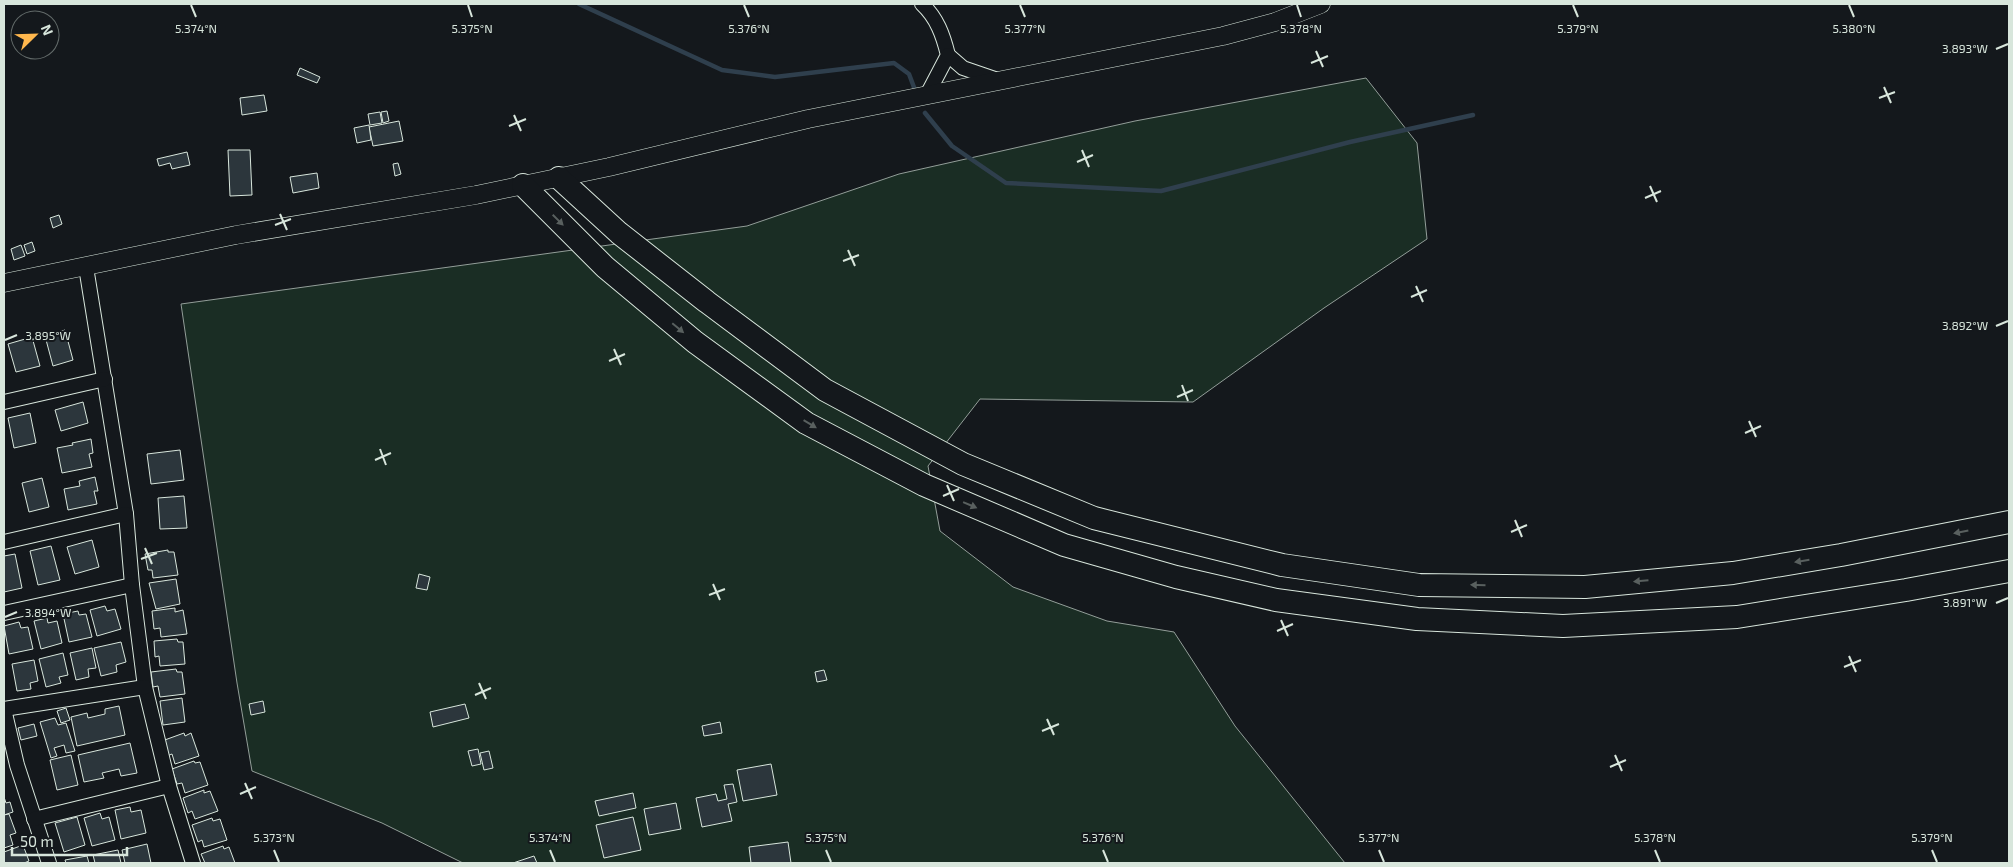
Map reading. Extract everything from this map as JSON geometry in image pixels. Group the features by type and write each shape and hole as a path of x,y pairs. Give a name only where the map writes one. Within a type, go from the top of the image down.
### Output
{"highway":[{"path":"559,178 619,233 707,302 825,390 920,441 963,464 1094,518 1282,565 1419,585 1585,587 1733,573 1841,555 2009,522"},
{"path":"523,185 604,266 687,336 806,423 924,485 1064,545 1176,577 1276,600 1417,619 1563,626 1738,617 2009,571"}],"street":[{"path":"922,4 929,10 943,33 948,55 963,68 998,80"},
{"path":"4,283 236,235 476,195 559,178 808,119 1223,36 1275,22 1321,4"},
{"path":"927,95 948,55"},
{"path":"86,267 126,514 132,585 146,687 169,786 193,863"},
{"path":"4,402 105,379"},
{"path":"4,542 126,514"},
{"path":"4,613 132,585"},
{"path":"49,863 16,765 4,709 146,687"},
{"path":"34,819 169,786"}],"green space":[{"path":"1366,78 1417,143 1427,239 1324,308 1193,402 980,399 928,466 940,531 1013,587 1107,621 1174,632 1235,726 1345,863 463,863 382,823 252,771 237,683 181,304 747,226 899,174 1135,121"}],"building":[{"path":"300,68 320,77 317,83 297,75"},
{"path":"264,95 267,111 242,115 240,98"},
{"path":"387,111 389,121 383,123 381,112"},
{"path":"380,112 382,123 370,125 368,114"},
{"path":"399,121 403,141 373,146 369,127"},
{"path":"369,125 371,140 357,143 354,128"},
{"path":"228,150 250,150 252,195 230,196"},
{"path":"187,152 190,165 172,169 170,163 159,166 157,159"},
{"path":"398,163 401,174 395,176 393,164"},
{"path":"317,173 319,188 293,193 290,177"},
{"path":"59,215 62,224 53,228 50,218"},
{"path":"32,242 35,251 27,254 24,245"},
{"path":"21,245 25,256 14,260 11,249"},
{"path":"65,330 73,360 53,366 45,336"},
{"path":"32,337 40,366 16,372 8,344"},
{"path":"83,402 88,423 61,431 55,410"},
{"path":"30,413 36,443 14,448 8,418"},
{"path":"91,439 93,453 89,454 92,467 62,473 57,448"},
{"path":"180,450 184,480 151,484 147,454"},
{"path":"95,477 98,491 94,491 97,504 68,510 64,489 80,486 79,481"},
{"path":"42,478 49,507 29,512 22,483"},
{"path":"184,496 187,528 160,529 158,498"},
{"path":"92,540 99,567 75,574 67,547"},
{"path":"51,546 60,580 38,585 30,551"},
{"path":"168,550 168,552 174,552 178,575 153,578 152,570 148,570 145,554"},
{"path":"15,554 22,588 4,592 4,556"},
{"path":"419,574 430,577 427,590 416,588"},
{"path":"176,579 180,604 156,609 149,583"},
{"path":"105,606 107,611 115,609 121,629 97,636 90,610"},
{"path":"175,608 175,612 183,610 187,634 161,637 160,628 154,629 152,611"},
{"path":"78,611 79,615 86,614 92,637 69,642 63,614"},
{"path":"47,618 48,623 57,621 62,643 41,649 34,621"},
{"path":"19,622 21,628 28,627 33,649 9,654 4,626"},
{"path":"177,639 178,642 183,642 185,664 160,666 159,656 155,657 154,641"},
{"path":"121,642 126,662 116,665 117,672 101,676 94,648"},
{"path":"92,648 96,668 88,669 89,677 76,680 70,653"},
{"path":"63,653 68,675 59,677 61,683 46,687 39,659"},
{"path":"34,660 38,681 30,683 31,689 17,691 12,664"},
{"path":"176,669 177,672 182,672 185,694 160,697 158,686 153,687 151,672"},
{"path":"824,670 827,680 817,682 815,672"},
{"path":"182,698 185,722 163,725 160,701"},
{"path":"263,701 265,712 251,715 249,704"},
{"path":"465,704 469,718 433,727 430,712"},
{"path":"119,706 125,735 77,746 71,717 87,713 88,718 105,714 105,709"},
{"path":"66,708 70,720 61,723 57,711"},
{"path":"55,718 58,725 66,723 75,751 66,753 64,745 54,748 57,756 51,758 40,722"},
{"path":"720,722 722,733 704,736 702,726"},
{"path":"34,724 37,736 21,740 18,728"},
{"path":"184,733 185,736 191,733 199,756 175,764 172,754 167,756 162,741"},
{"path":"130,743 137,773 121,776 119,769 102,773 104,778 84,782 78,755"},
{"path":"478,749 481,764 472,766 468,751"},
{"path":"489,751 493,768 484,770 480,753"},
{"path":"71,755 78,785 57,790 50,760"},
{"path":"194,761 195,763 200,762 208,785 185,793 182,783 177,784 172,769"},
{"path":"771,764 777,795 743,801 737,770"},
{"path":"733,784 737,802 728,804 732,821 702,827 696,798 716,794 718,801 727,799 724,785"},
{"path":"204,790 204,793 210,791 218,811 195,819 192,811 188,813 183,798"},
{"path":"633,793 636,808 599,816 595,801"},
{"path":"4,797 6,803 10,802 13,812 4,815"},
{"path":"676,803 681,829 649,835 644,809"},
{"path":"130,807 131,812 141,810 146,833 121,839 115,810"},
{"path":"100,813 102,819 109,817 115,840 92,846 84,818"},
{"path":"9,814 16,833 10,835 13,845 4,848 4,815"},
{"path":"77,817 85,845 64,852 55,823"},
{"path":"633,817 641,850 604,858 596,825"},
{"path":"212,818 213,821 220,819 227,840 204,847 202,840 198,842 192,825"},
{"path":"788,842 791,863 751,863 749,847"},
{"path":"147,844 151,863 125,863 122,850"},
{"path":"23,845 29,861 24,863 4,863 4,852"},
{"path":"223,846 224,849 229,847 235,863 205,863 201,854"},
{"path":"118,850 121,863 95,863 93,855"},
{"path":"87,856 89,863 66,863 65,860"},
{"path":"534,856 537,863 513,863"}],"waterway":[{"path":"579,4 722,70 775,77 894,63 909,74 915,90"},
{"path":"925,113 952,146 1006,183 1161,191 1350,142 1473,115"}]}
